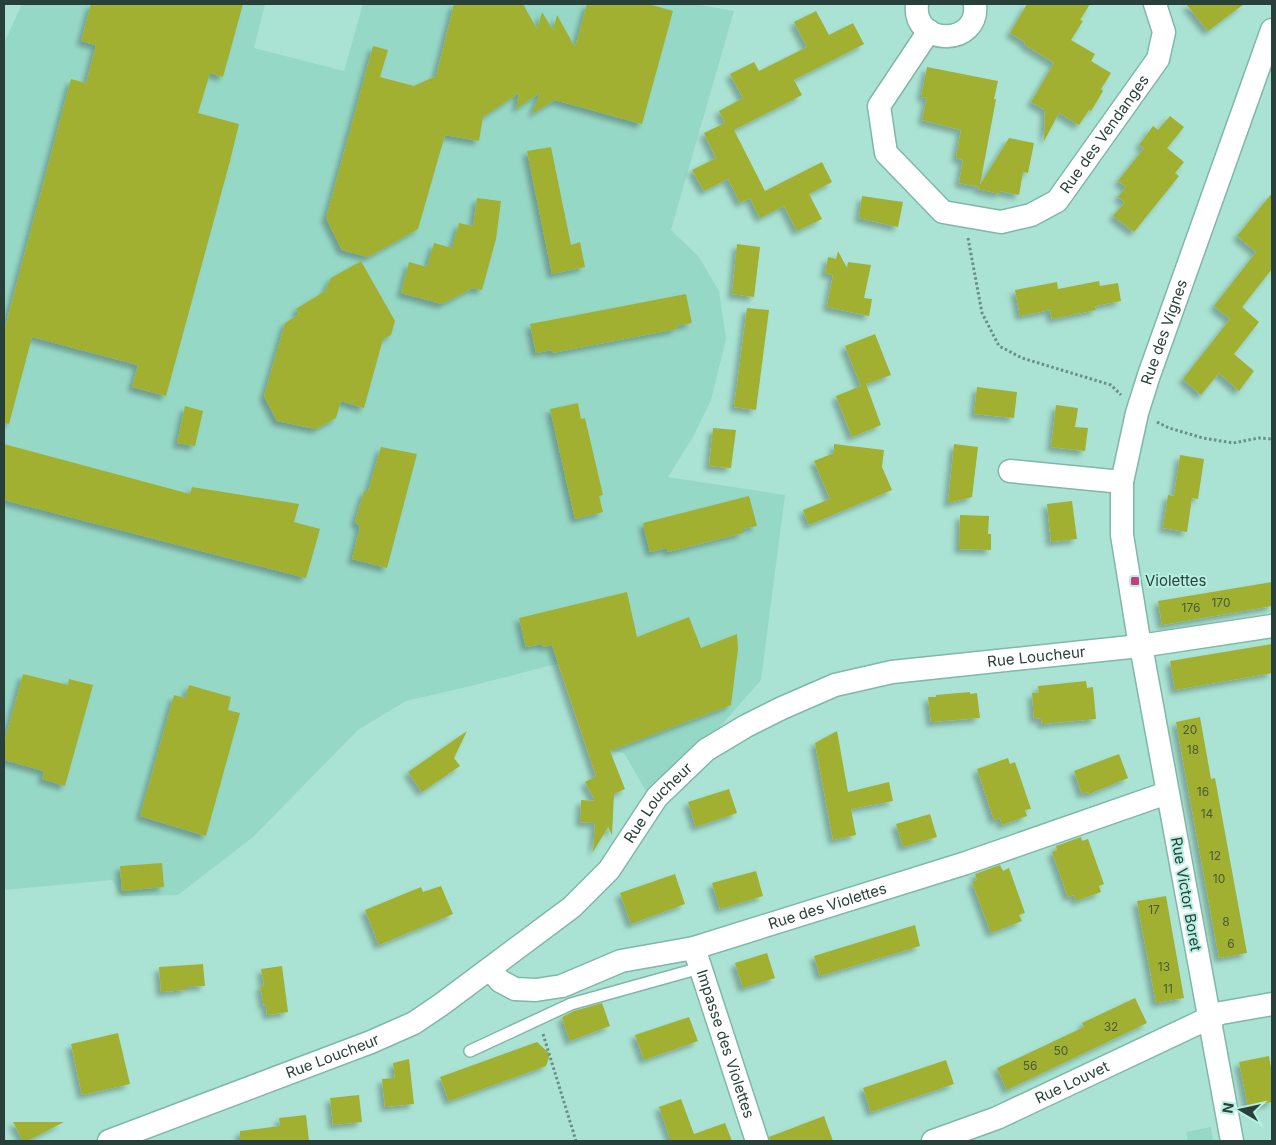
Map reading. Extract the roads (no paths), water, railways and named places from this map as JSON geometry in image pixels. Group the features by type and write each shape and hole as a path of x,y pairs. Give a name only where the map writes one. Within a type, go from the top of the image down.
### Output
{"street":[{"path":"917,4 918,17 929,32 937,36 946,37 955,36 970,25 974,16 975,4"},
{"name":"Rue des Vendanges","path":"929,32 879,106 886,152 943,212 1001,222 1031,215 1057,201 1158,59 1164,32 1155,4"},
{"name":"Rue des Vignes","path":"1140,646 1122,535 1122,482 1137,413 1149,375 1272,30"},
{"path":"1010,471 1122,482"},
{"name":"Rue Loucheur","path":"109,1141 372,1042 406,1027 442,1004 572,907 609,870 657,797 706,750 777,710 836,685 892,672 1140,646 1272,626"},
{"name":"Rue Victor Boret","path":"1140,646 1232,1141"},
{"name":"Rue des Violettes","path":"490,968 500,981 515,990 536,990 562,986 621,961 697,958 1167,793"},
{"name":"Impasse des Violettes","path":"697,958 757,1141"},
{"name":"Rue Louvet","path":"933,1141 998,1118 1208,1018 1221,1013 1272,1004"}],"lane":[{"path":"470,1052 572,1004 697,958"}],"place":[{"name":"Violettes","path":"1135,581"}]}
